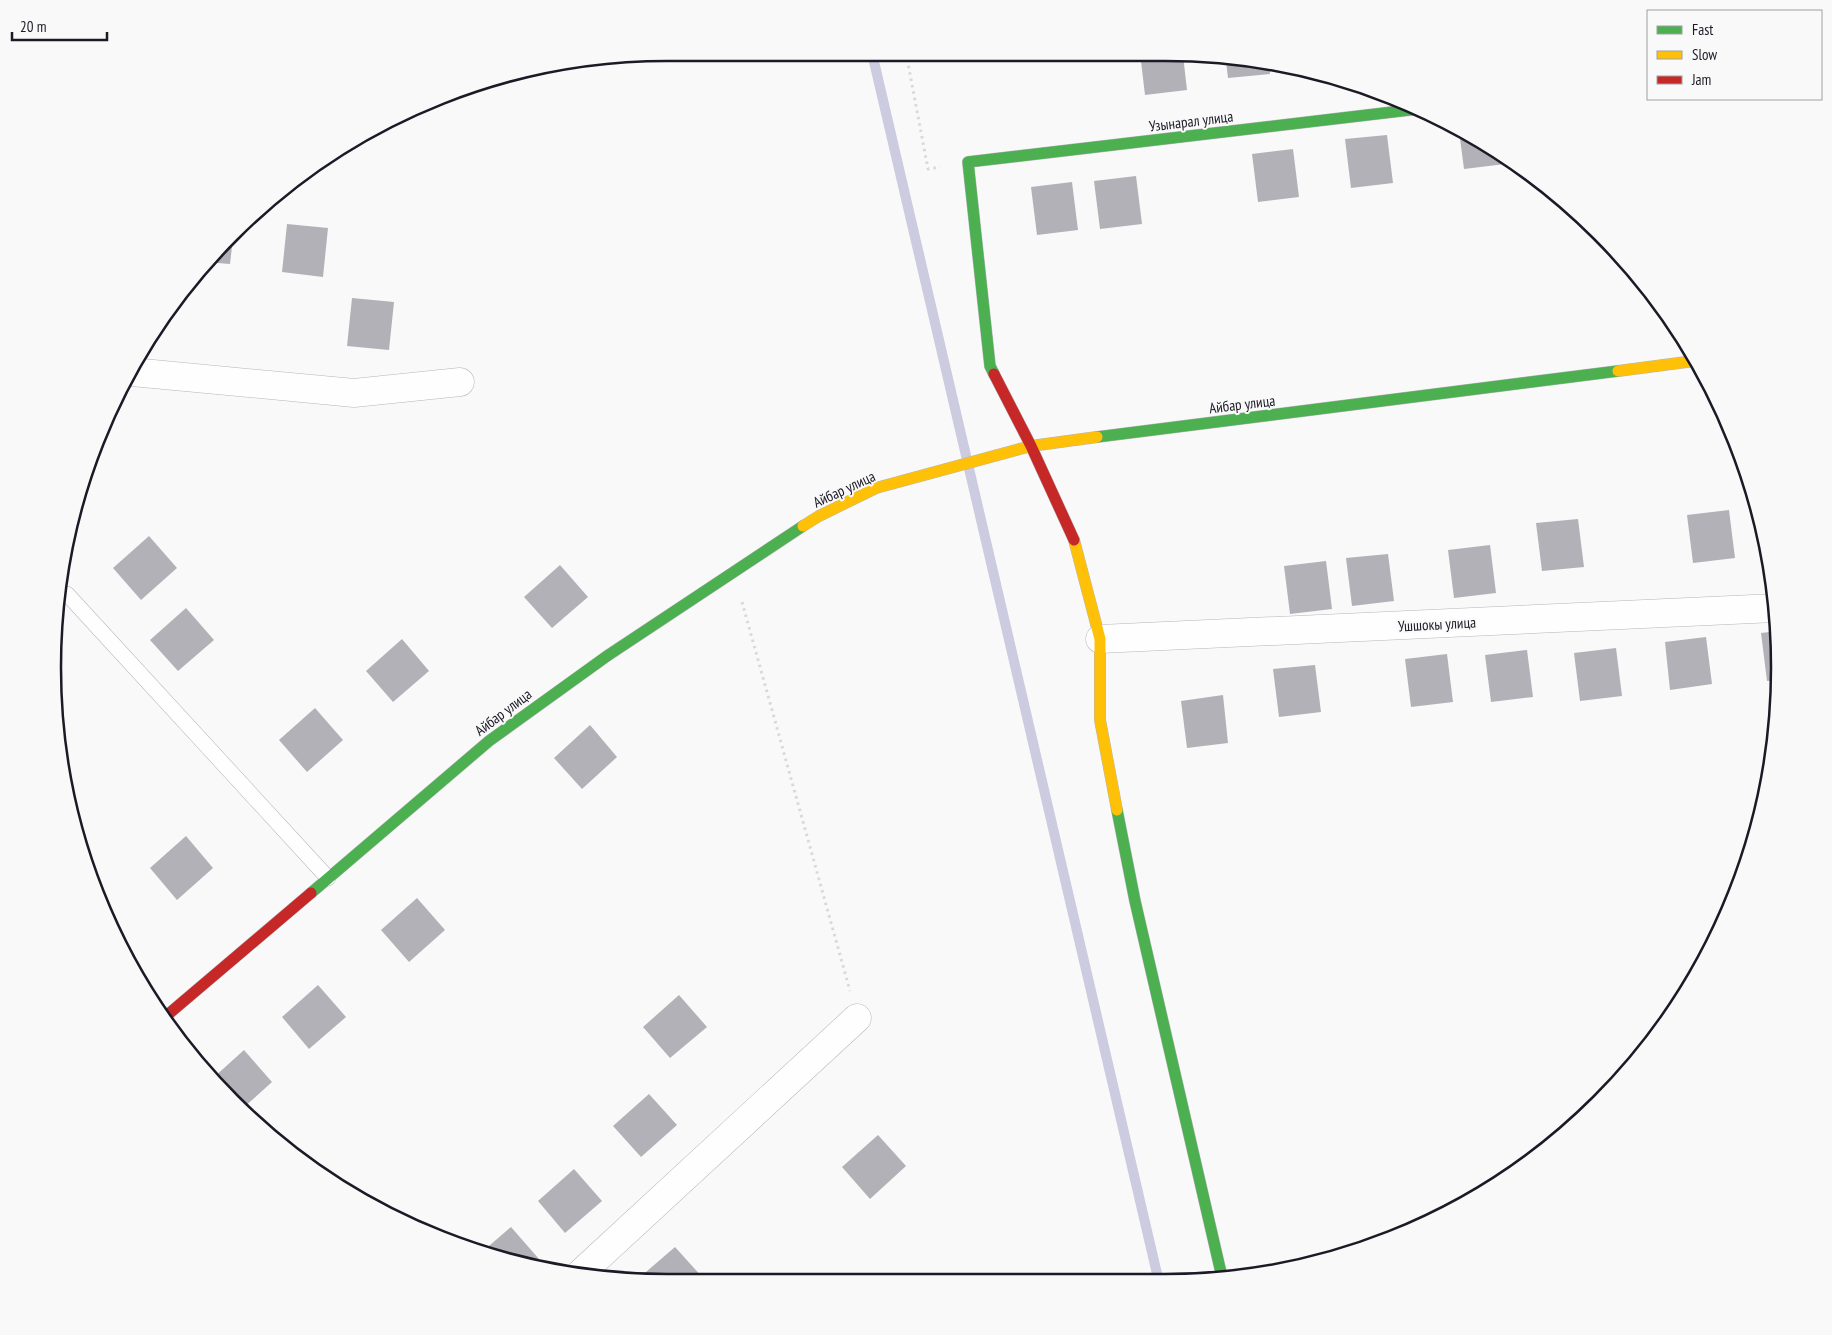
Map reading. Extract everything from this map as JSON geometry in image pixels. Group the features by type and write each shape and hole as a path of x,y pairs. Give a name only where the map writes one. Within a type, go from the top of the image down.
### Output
{"street":[{"name":"Узынарал улица","path":"968,162 1405,111"},
{"path":"968,162 990,366 1031,446 1073,536 1100,639 1100,720 1135,901 1221,1271"},
{"name":"Айбар улица","path":"170,1013 489,741 607,656 819,516 876,488 1031,446 1689,362"},
{"path":"138,373 354,392 460,382"},
{"name":"Ушшокы улица","path":"1100,639 1768,608"},
{"path":"586,1269 857,1018"}],"lane":[{"path":"67,594 328,878"}],"path":[{"path":"908,61 928,169 968,162"},
{"path":"734,572 857,1018"}],"building":[{"path":"1141,61 1184,62 1187,90 1145,95"},
{"path":"1226,65 1270,71 1270,74 1228,78"},
{"path":"1387,135 1393,183 1351,188 1345,139"},
{"path":"1460,138 1503,164 1464,169"},
{"path":"1293,149 1299,197 1258,202 1252,154"},
{"path":"1136,176 1142,224 1100,229 1094,181"},
{"path":"1072,182 1078,230 1037,235 1031,187"},
{"path":"287,224 328,228 323,277 282,272"},
{"path":"232,246 230,264 217,263"},
{"path":"352,298 394,302 389,350 347,346"},
{"path":"1729,510 1735,558 1693,563 1687,515"},
{"path":"1578,519 1584,567 1542,571 1536,523"},
{"path":"149,536 177,568 141,600 113,568"},
{"path":"1490,545 1496,593 1454,598 1448,550"},
{"path":"1388,554 1394,601 1352,606 1346,558"},
{"path":"1326,561 1332,609 1290,614 1284,566"},
{"path":"560,565 588,597 552,628 524,597"},
{"path":"186,608 214,640 178,671 150,640"},
{"path":"1769,632 1770,681 1767,681 1761,633"},
{"path":"1706,637 1712,684 1670,690 1665,642"},
{"path":"402,639 429,671 393,702 366,671"},
{"path":"1616,648 1622,696 1580,701 1574,653"},
{"path":"1527,650 1533,697 1491,702 1485,655"},
{"path":"1447,654 1453,702 1411,707 1405,659"},
{"path":"1315,665 1321,712 1279,717 1273,669"},
{"path":"1223,695 1228,743 1187,748 1181,701"},
{"path":"315,708 343,740 307,772 279,740"},
{"path":"590,725 617,757 582,789 554,758"},
{"path":"186,836 213,868 177,900 150,868"},
{"path":"417,898 445,930 409,962 381,930"},
{"path":"318,985 346,1017 309,1049 282,1017"},
{"path":"679,995 707,1027 670,1058 643,1027"},
{"path":"244,1050 272,1082 248,1104 218,1073"},
{"path":"649,1094 677,1125 641,1157 613,1126"},
{"path":"878,1135 906,1166 870,1199 842,1167"},
{"path":"574,1169 602,1201 565,1233 538,1201"},
{"path":"511,1227 539,1259 511,1253 488,1246"},
{"path":"675,1247 699,1274 668,1274 645,1273"}],"waterway":[{"path":"874,61 1157,1274"}],"traffic: fast":[{"path":"994,374 990,366 968,162 1405,111"},
{"path":"1097,437 1618,371"},
{"path":"311,893 489,741 607,656 803,526"},
{"path":"1117,810 1135,901 1221,1271"}],"traffic: slow":[{"path":"1618,371 1689,362"},
{"path":"803,526 876,488 1031,446 1097,437"},
{"path":"1074,540 1100,639 1100,720 1117,810"}],"traffic: jam":[{"path":"994,374 1031,446 1074,540"},
{"path":"170,1013 311,893"}]}
